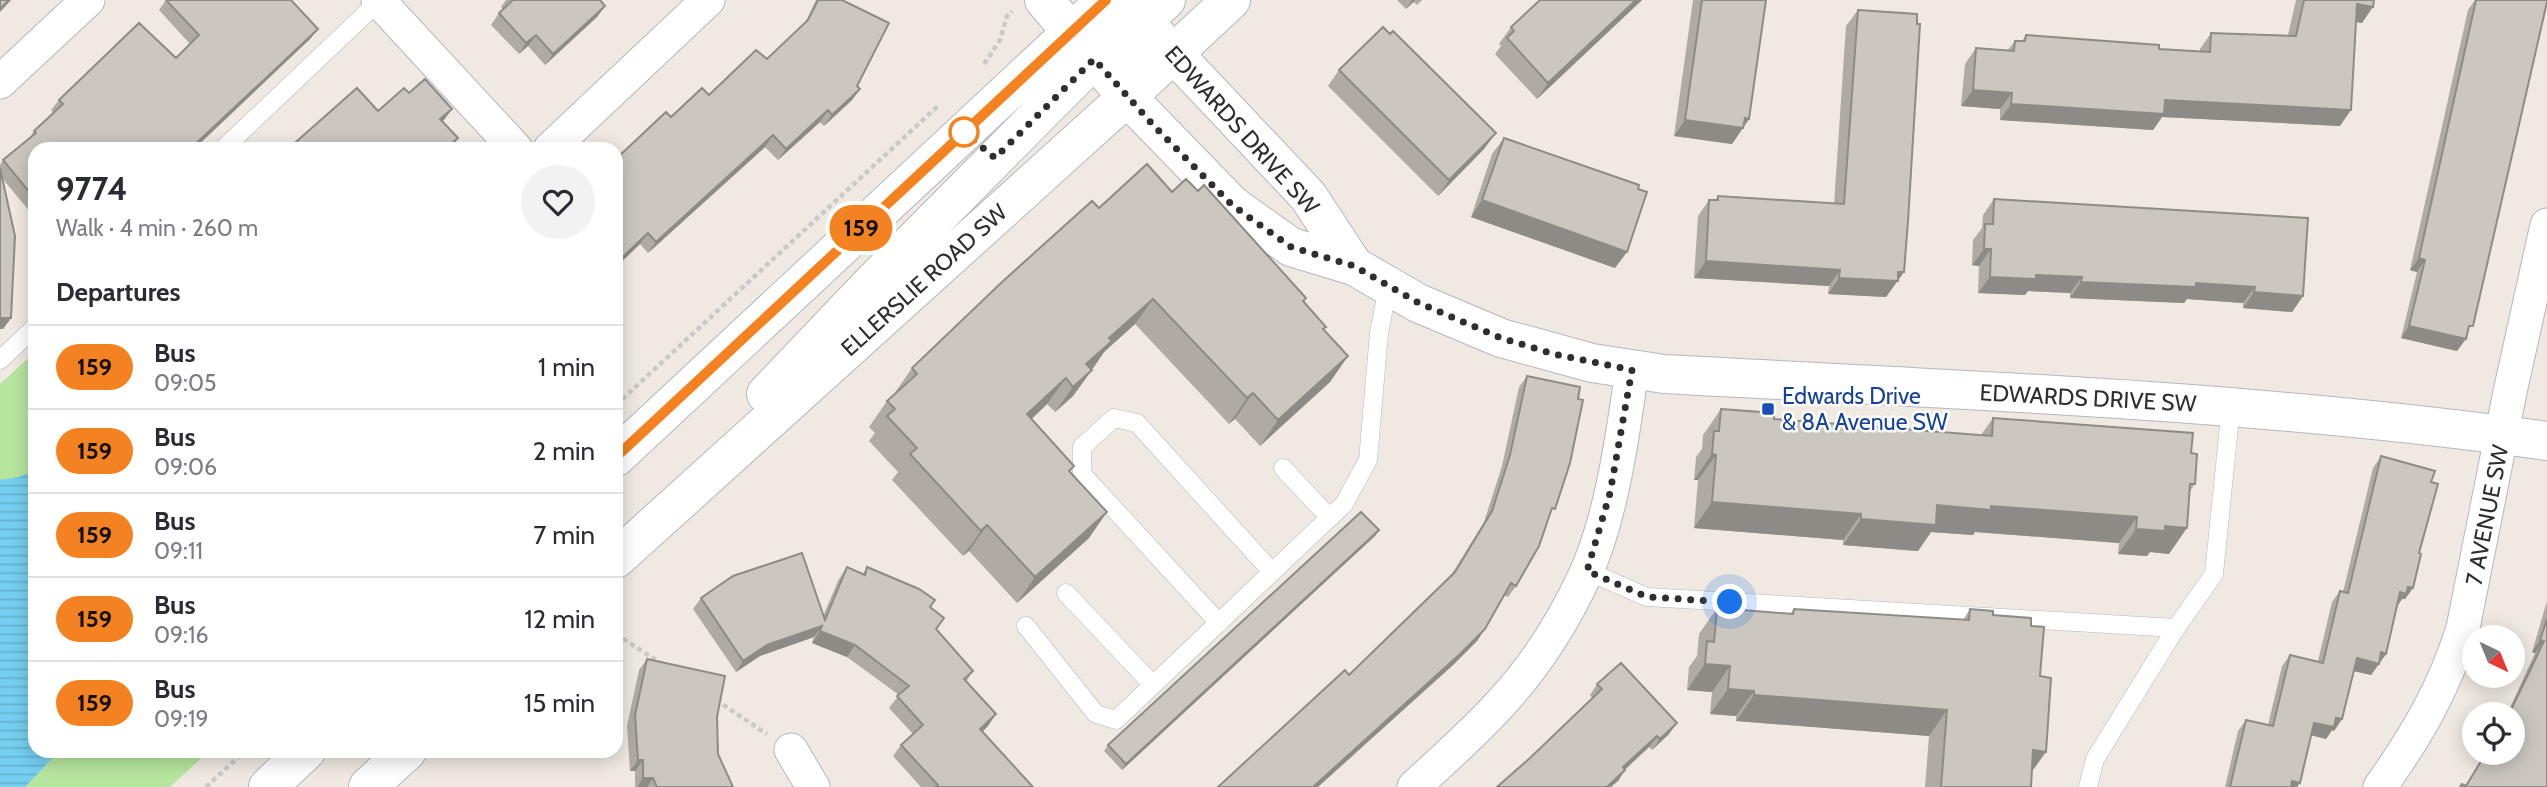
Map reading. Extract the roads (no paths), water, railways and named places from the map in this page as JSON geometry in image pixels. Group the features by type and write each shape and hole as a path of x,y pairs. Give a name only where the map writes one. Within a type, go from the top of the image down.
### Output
{"main road":[{"path":"685,497 738,425 1082,46 1106,0"},
{"name":"ELLERSLIE ROAD SW","path":"623,553 1231,0"},
{"name":"EDWARDS DRIVE SW","path":"1031,3 1082,46 1127,97 1232,205 1260,227 1291,247 1354,266 1388,287 1449,317 1501,338 1554,354 1632,370 2231,406 2361,418 2547,441"},
{"path":"623,451 1082,46 1105,42 1137,5"},
{"path":"1127,97 1129,41 1137,5"},
{"name":"EDWARDS DRIVE SW","path":"1137,5 1174,53 1308,196 1354,266"},
{"path":"268,787 299,758"},
{"path":"368,787 399,758"}],"street":[{"path":"0,82 88,0"},
{"path":"557,142 708,0"},
{"path":"379,1 510,142"},
{"name":"7 AVENUE SW","path":"2380,787 2428,716 2454,657 2463,628 2510,392 2547,225"},
{"path":"1414,787 1503,701 1538,657 1569,607 1587,571 1610,493 1632,370"},
{"path":"791,750 813,787"}],"lane":[{"path":"230,142 379,1"},
{"path":"1026,626 1096,714 1116,720 1344,505 1368,460 1379,333 1388,287"},
{"path":"0,360 28,334"},
{"path":"2088,787 2095,759 2176,628 2214,575 2231,406"},
{"path":"1219,623 1082,474 1082,447 1114,418 1137,423 1272,572"},
{"path":"1283,468 1330,518"},
{"path":"1587,571 1647,597 2176,628"},
{"path":"1066,593 1153,685"}],"water":[{"path":"28,473 28,758 52,758 25,787 0,787 0,480"}],"place":[{"name":"Edwards Drive & 8A Avenue SW","path":"1768,409"}]}
